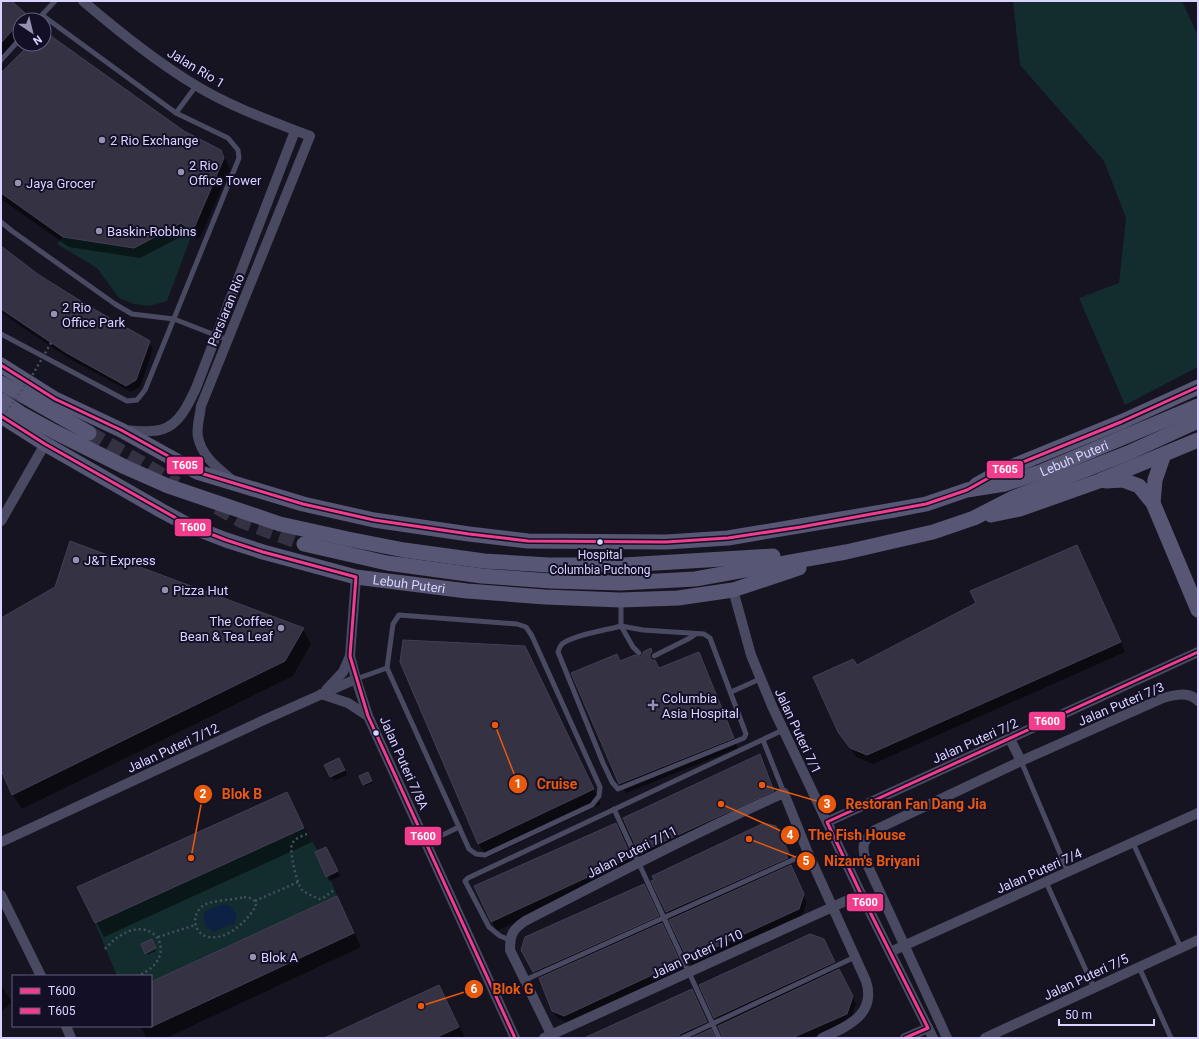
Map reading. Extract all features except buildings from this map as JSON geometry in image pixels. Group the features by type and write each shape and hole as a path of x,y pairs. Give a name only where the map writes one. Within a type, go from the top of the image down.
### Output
{"main road":[{"name":"Lebuh Puteri","path":"1,365 55,399 121,430 197,472 303,504 374,520 528,541 666,542 728,538 801,527 926,504 967,490 1005,484 1043,470 1198,406"},
{"path":"1,383 89,433"},
{"path":"967,490 1001,471 1121,422 1198,387"},
{"path":"1,400 20,413 53,431 125,467 168,486 280,524 404,550 484,561 549,565 624,565 846,552"},
{"path":"1,408 27,423 53,431"},
{"name":"Lebuh Puteri","path":"1,416 44,444 162,512 190,526 255,550 356,577 467,591 545,597 620,600 678,598 733,590 846,552 933,532 974,518 1013,498 1128,453 1198,421"},
{"path":"974,518 1020,509 1099,481 1198,440"},
{"path":"1153,503 1155,480 1164,454"},
{"path":"1099,481 1123,480 1132,483 1139,486 1153,503 1198,610"},
{"path":"304,544 387,563 482,576 551,581 613,582 695,579 846,552"}],"street":[{"name":"Jalan Rio 1","path":"83,1 117,30 160,62 196,86 232,104 310,136"},
{"name":"Persiaran Rio","path":"121,430 154,432 167,428 179,419 187,407 196,388 295,131"},
{"name":"Persiaran Rio","path":"237,484 210,461 198,437 198,422 201,406 310,136"},
{"path":"1,521 44,444"},
{"name":"Jalan Puteri 7/8A","path":"356,577 350,656 368,716 515,1038"},
{"name":"Jalan Puteri 7/1","path":"733,590 745,636 760,679 861,894 933,1038"},
{"name":"Jalan Puteri 7/2","path":"827,822 1198,652"},
{"path":"350,656 343,672 321,694 348,703 368,716"},
{"name":"Jalan Puteri 7/12","path":"1,842 356,679"},
{"name":"Jalan Puteri 7/3","path":"905,946 867,864 863,845 868,836 876,830 1021,761 1163,698 1185,694 1197,699"},
{"path":"1010,739 1021,761"},
{"path":"784,793 808,853 869,990 869,998 861,1014 847,1026 822,1038"},
{"name":"Jalan Puteri 7/11","path":"510,945 512,933 525,921 638,863 754,806 784,793"},
{"name":"Jalan Puteri 7/4","path":"890,952 1198,814"},
{"name":"Jalan Puteri 7/10","path":"549,1037 861,894"},
{"path":"1,895 41,975"},
{"name":"Jalan Puteri 7/5","path":"986,1038 1198,940"},
{"path":"510,945 549,1037"},
{"path":"905,946 947,1038"},
{"path":"66,1027 72,1038"},
{"path":"905,1038 928,1028"}],"lane":[{"path":"45,12 55,1"},
{"path":"1,334 127,401 137,400 145,390 239,158 238,150 228,138 176,113 52,22"},
{"path":"1,60 12,48"},
{"path":"176,113 196,86"},
{"path":"1,222 115,304 132,314 174,319 228,340"},
{"path":"620,600 621,626 633,647 639,653"},
{"path":"399,616 517,624 526,627 532,636 600,787 599,796 592,805 485,855 476,854 469,849 387,668 393,624 399,616"},
{"path":"621,626 644,630 704,634 710,638 746,734 744,738 618,789 612,782 603,763 558,652 560,645 565,642 621,626"},
{"path":"654,656 696,634"},
{"path":"356,679 387,668"},
{"path":"731,692 760,679"},
{"path":"510,945 489,927 465,881 468,878 783,730"},
{"path":"763,740 784,793"},
{"path":"1021,761 1068,872"},
{"path":"614,809 719,1038"},
{"path":"426,843 459,827"},
{"path":"1133,843 1181,948"},
{"path":"525,980 808,853"},
{"path":"1046,882 1094,988"},
{"path":"682,1038 855,957"},
{"path":"1139,967 1171,1038"}],"path":[{"path":"1,420 33,374 51,343"},
{"path":"307,834 295,840 292,845 291,853 298,882 302,890 319,899 323,898 334,890"},
{"path":"255,901 298,882"},
{"path":"244,898 250,898 255,901 256,906 252,913 236,928 219,937 208,937 200,933 195,925 195,918 198,909 206,904 244,898"},
{"path":"158,937 195,925"},
{"path":"105,949 118,936 133,930 144,929 153,932 158,937 161,944 159,955 154,966 140,975"}],"green space":[{"path":"1013,1 1182,1 1198,36 1198,367 1125,405 1079,298 1119,283 1126,218 1104,161 1020,65"},
{"path":"181,223 189,229 195,226 167,301 150,306 134,304 119,298 97,268 57,244 63,237 134,248"},
{"path":"304,828 318,851 315,853 326,877 329,876 337,896 152,982 152,975 117,975 95,923"}],"water":[{"path":"222,905 229,905 237,914 234,924 223,927 214,932 206,926 204,916 210,909"}],"tunnel":[{"path":"89,433 177,484"},
{"path":"217,507 242,521 304,544"}],"transit line":[{"name":"T605","path":"1,365 55,399 121,430 197,472 303,504 374,520 528,541 666,542 728,538 801,527 926,504 967,490 1001,471 1121,422 1198,387"},
{"name":"T600","path":"1,416 45,444 190,526 263,552 356,577 350,656 368,716 515,1038"},
{"name":"T600","path":"905,1038 928,1028 827,822 1198,652"}],"place":[{"name":"2 Rio Exchange","path":"102,140"},
{"name":"2 Rio Office Tower","path":"181,172"},
{"name":"Jaya Grocer","path":"18,183"},
{"name":"Baskin-Robbins","path":"99,231"},
{"name":"2 Rio Office Park","path":"54,314"},
{"name":"Hospital Columbia Puchong","path":"600,542"},
{"name":"J&T Express","path":"76,560"},
{"name":"Pizza Hut","path":"165,590"},
{"name":"The Coffee Bean & Tea Leaf","path":"281,628"},
{"name":"Columbia Asia Hospital","path":"653,705"},
{"name":"Cruise","path":"495,725"},
{"name":"Restoran Fan Dang Jia","path":"762,785"},
{"name":"The Fish House","path":"721,804"},
{"name":"Nizam's Briyani","path":"749,839"},
{"name":"Blok B","path":"191,858"},
{"name":"Blok A","path":"253,957"},
{"name":"Blok G","path":"421,1006"}]}
